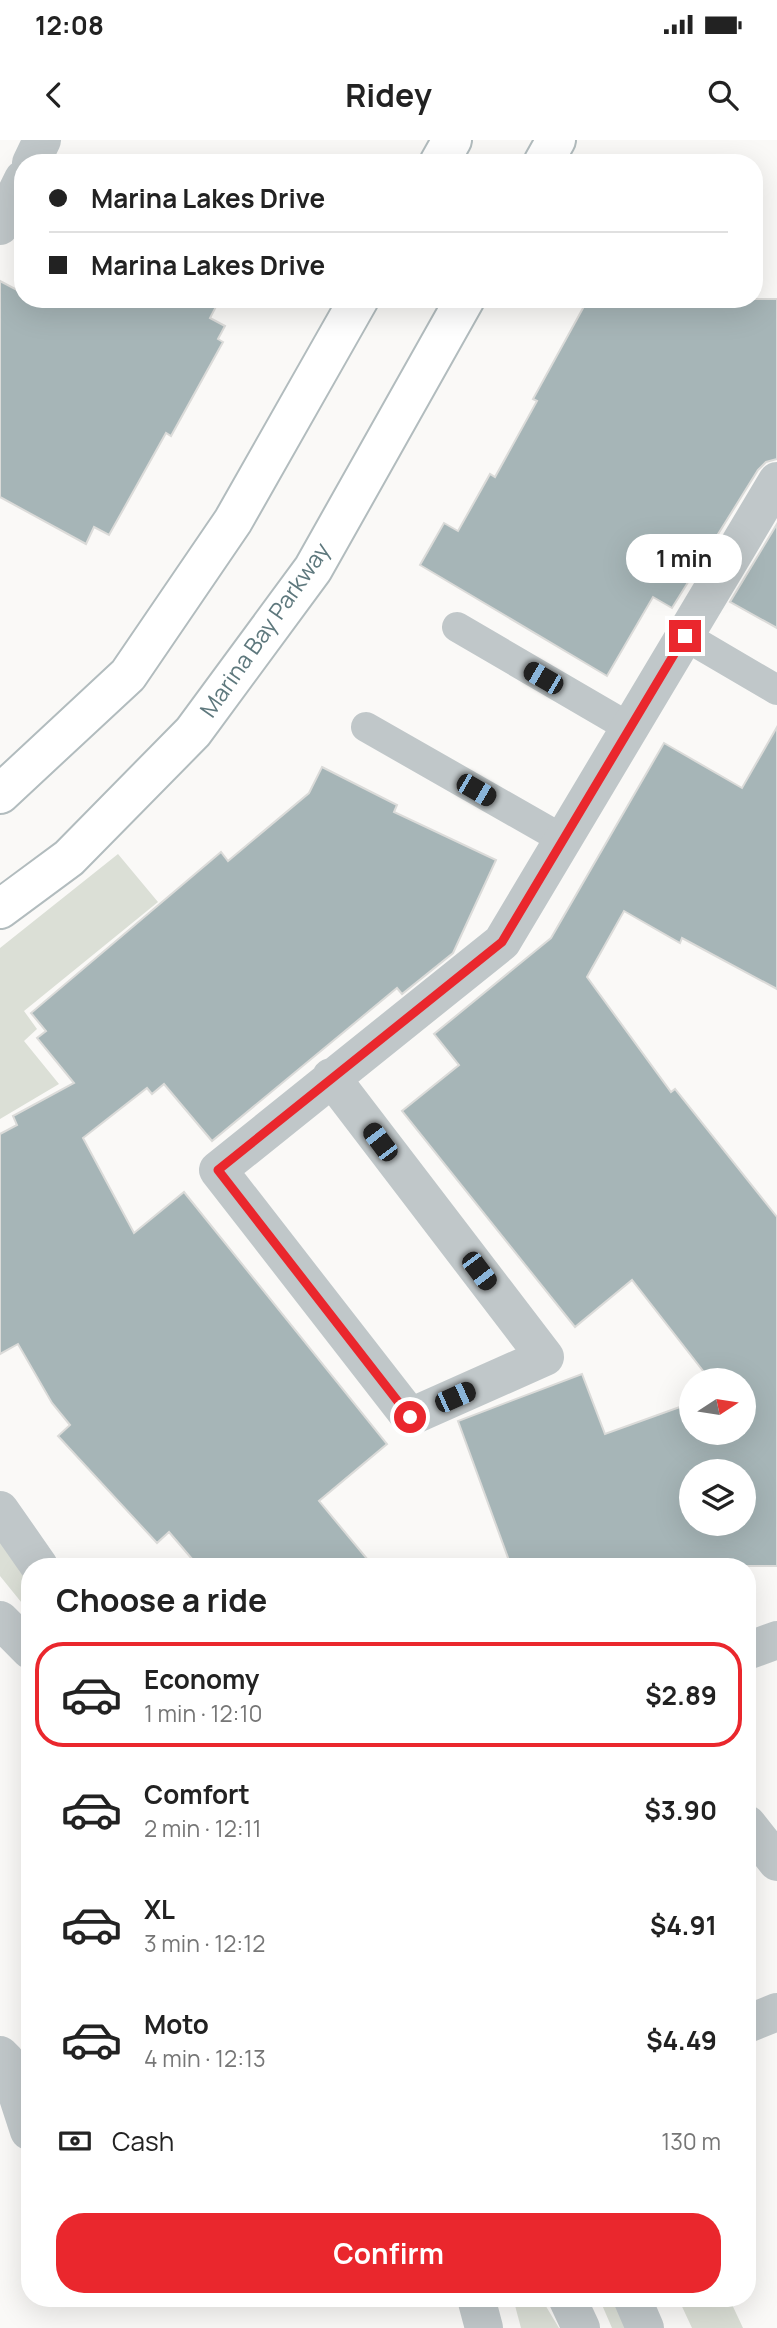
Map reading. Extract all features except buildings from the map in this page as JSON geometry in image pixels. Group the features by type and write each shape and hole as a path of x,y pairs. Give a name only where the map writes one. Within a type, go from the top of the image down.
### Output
{"street":[{"path":"0,226 14,197"},
{"path":"0,793 128,675 233,521 354,308"},
{"name":"Marina Bay Parkway","path":"0,909 69,858 193,732 313,569 460,308"},
{"path":"331,1077 545,1357 410,1417 218,1170 331,1077 502,942 777,481"},
{"path":"0,1510 33,1558"},
{"path":"0,1619 21,1641"},
{"path":"756,1648 777,1640"},
{"path":"756,1820 777,1810"},
{"path":"756,1835 777,1862"},
{"path":"756,2020 777,2012"},
{"path":"0,2056 6,2061 21,2107"},
{"path":"478,2307 484,2328"},
{"path":"570,2307 581,2328"},
{"path":"636,2307 645,2328"}],"lane":[{"path":"457,627 630,728"},
{"path":"685,636 777,690"},
{"path":"366,727 564,840"}],"shaded area":[{"path":"118,854 158,902 24,1011 37,1029 24,1041 59,1084 0,1119 0,948"},
{"path":"0,1540 21,1566 21,1602 0,1576"},
{"path":"515,2307 546,2307 559,2328 521,2328"},
{"path":"603,2307 620,2307 629,2328 612,2328"},
{"path":"682,2307 733,2307 743,2328 692,2328"}],"route":[{"path":"410,1417 218,1170 502,942 685,636"}]}
